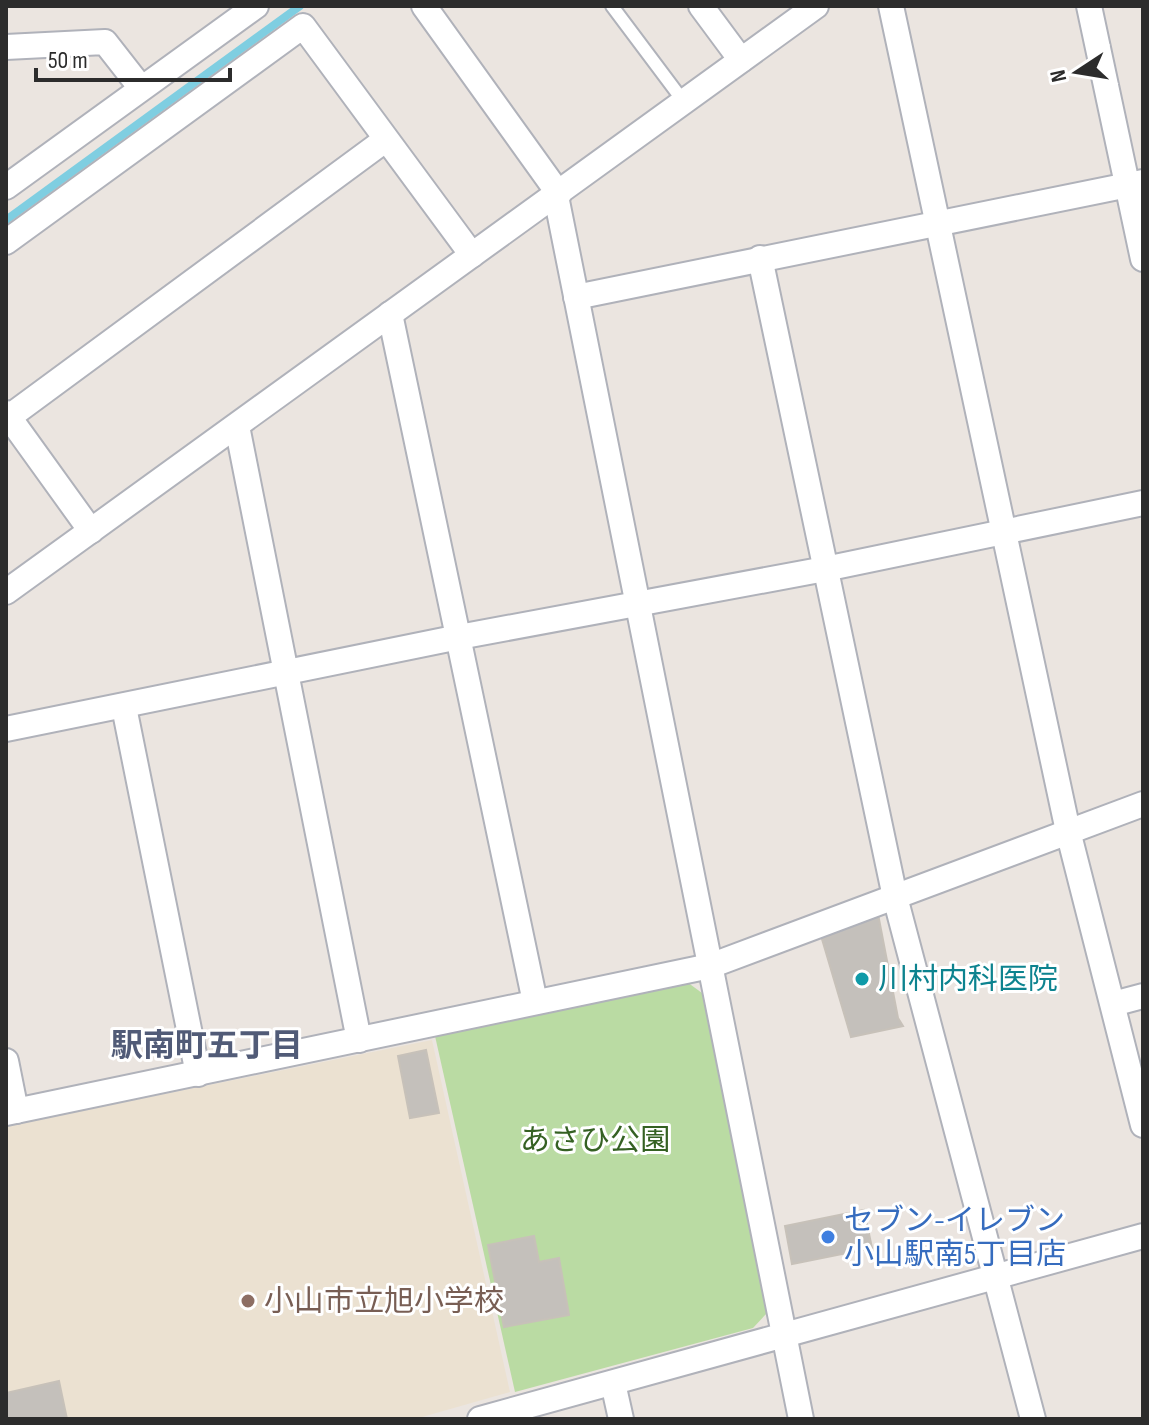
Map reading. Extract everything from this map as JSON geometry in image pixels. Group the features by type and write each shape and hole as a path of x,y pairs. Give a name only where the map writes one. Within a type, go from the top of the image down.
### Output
{"street":[{"path":"6,187 256,6"},
{"path":"424,6 558,195 801,1419"},
{"path":"701,6 741,60"},
{"path":"6,592 816,6"},
{"path":"891,6 1068,831 1143,1125"},
{"path":"1089,6 1135,183 1143,259"},
{"path":"6,242 303,26 472,255"},
{"path":"6,47 105,42 141,88"},
{"path":"91,531 7,415 385,140"},
{"path":"576,297 1135,183"},
{"path":"760,258 895,897 998,1277 1033,1419"},
{"path":"390,314 535,1002"},
{"path":"237,426 359,1040"},
{"path":"6,729 459,637 825,569 1143,503"},
{"path":"124,707 198,1074"},
{"path":"6,1061 11,1112 710,966 1143,804"},
{"path":"1113,1004 1143,996"},
{"path":"480,1419 1143,1236"},
{"path":"613,1383 621,1419"}],"lane":[{"path":"612,6 684,102"}],"shaded area":[{"name":"小山市立旭小学校","path":"432,1040 510,1392 415,1419 6,1419 6,1126"}],"green space":[{"name":"あさひ公園","path":"687,982 702,993 767,1313 753,1328 515,1392 435,1036"}],"building":[{"name":"川村内科医院","path":"878,914 898,1018 903,1026 851,1037 822,939"},
{"path":"426,1050 439,1113 410,1118 398,1056"},
{"name":"セブン-イレブン 小山駅南5丁目店","path":"864,1210 872,1248 792,1264 785,1226"},
{"path":"534,1236 539,1262 559,1258 569,1315 504,1327 488,1245"},
{"path":"59,1381 67,1419 6,1419 6,1393"}],"waterway":[{"path":"6,220 300,6"}],"place":[{"name":"川村内科医院","path":"862,979"},
{"name":"セブン-イレブン 小山駅南5丁目店","path":"828,1237"},
{"name":"小山市立旭小学校","path":"248,1301"}],"district":[{"name":"駅南町五丁目","path":"207,1045"}]}
